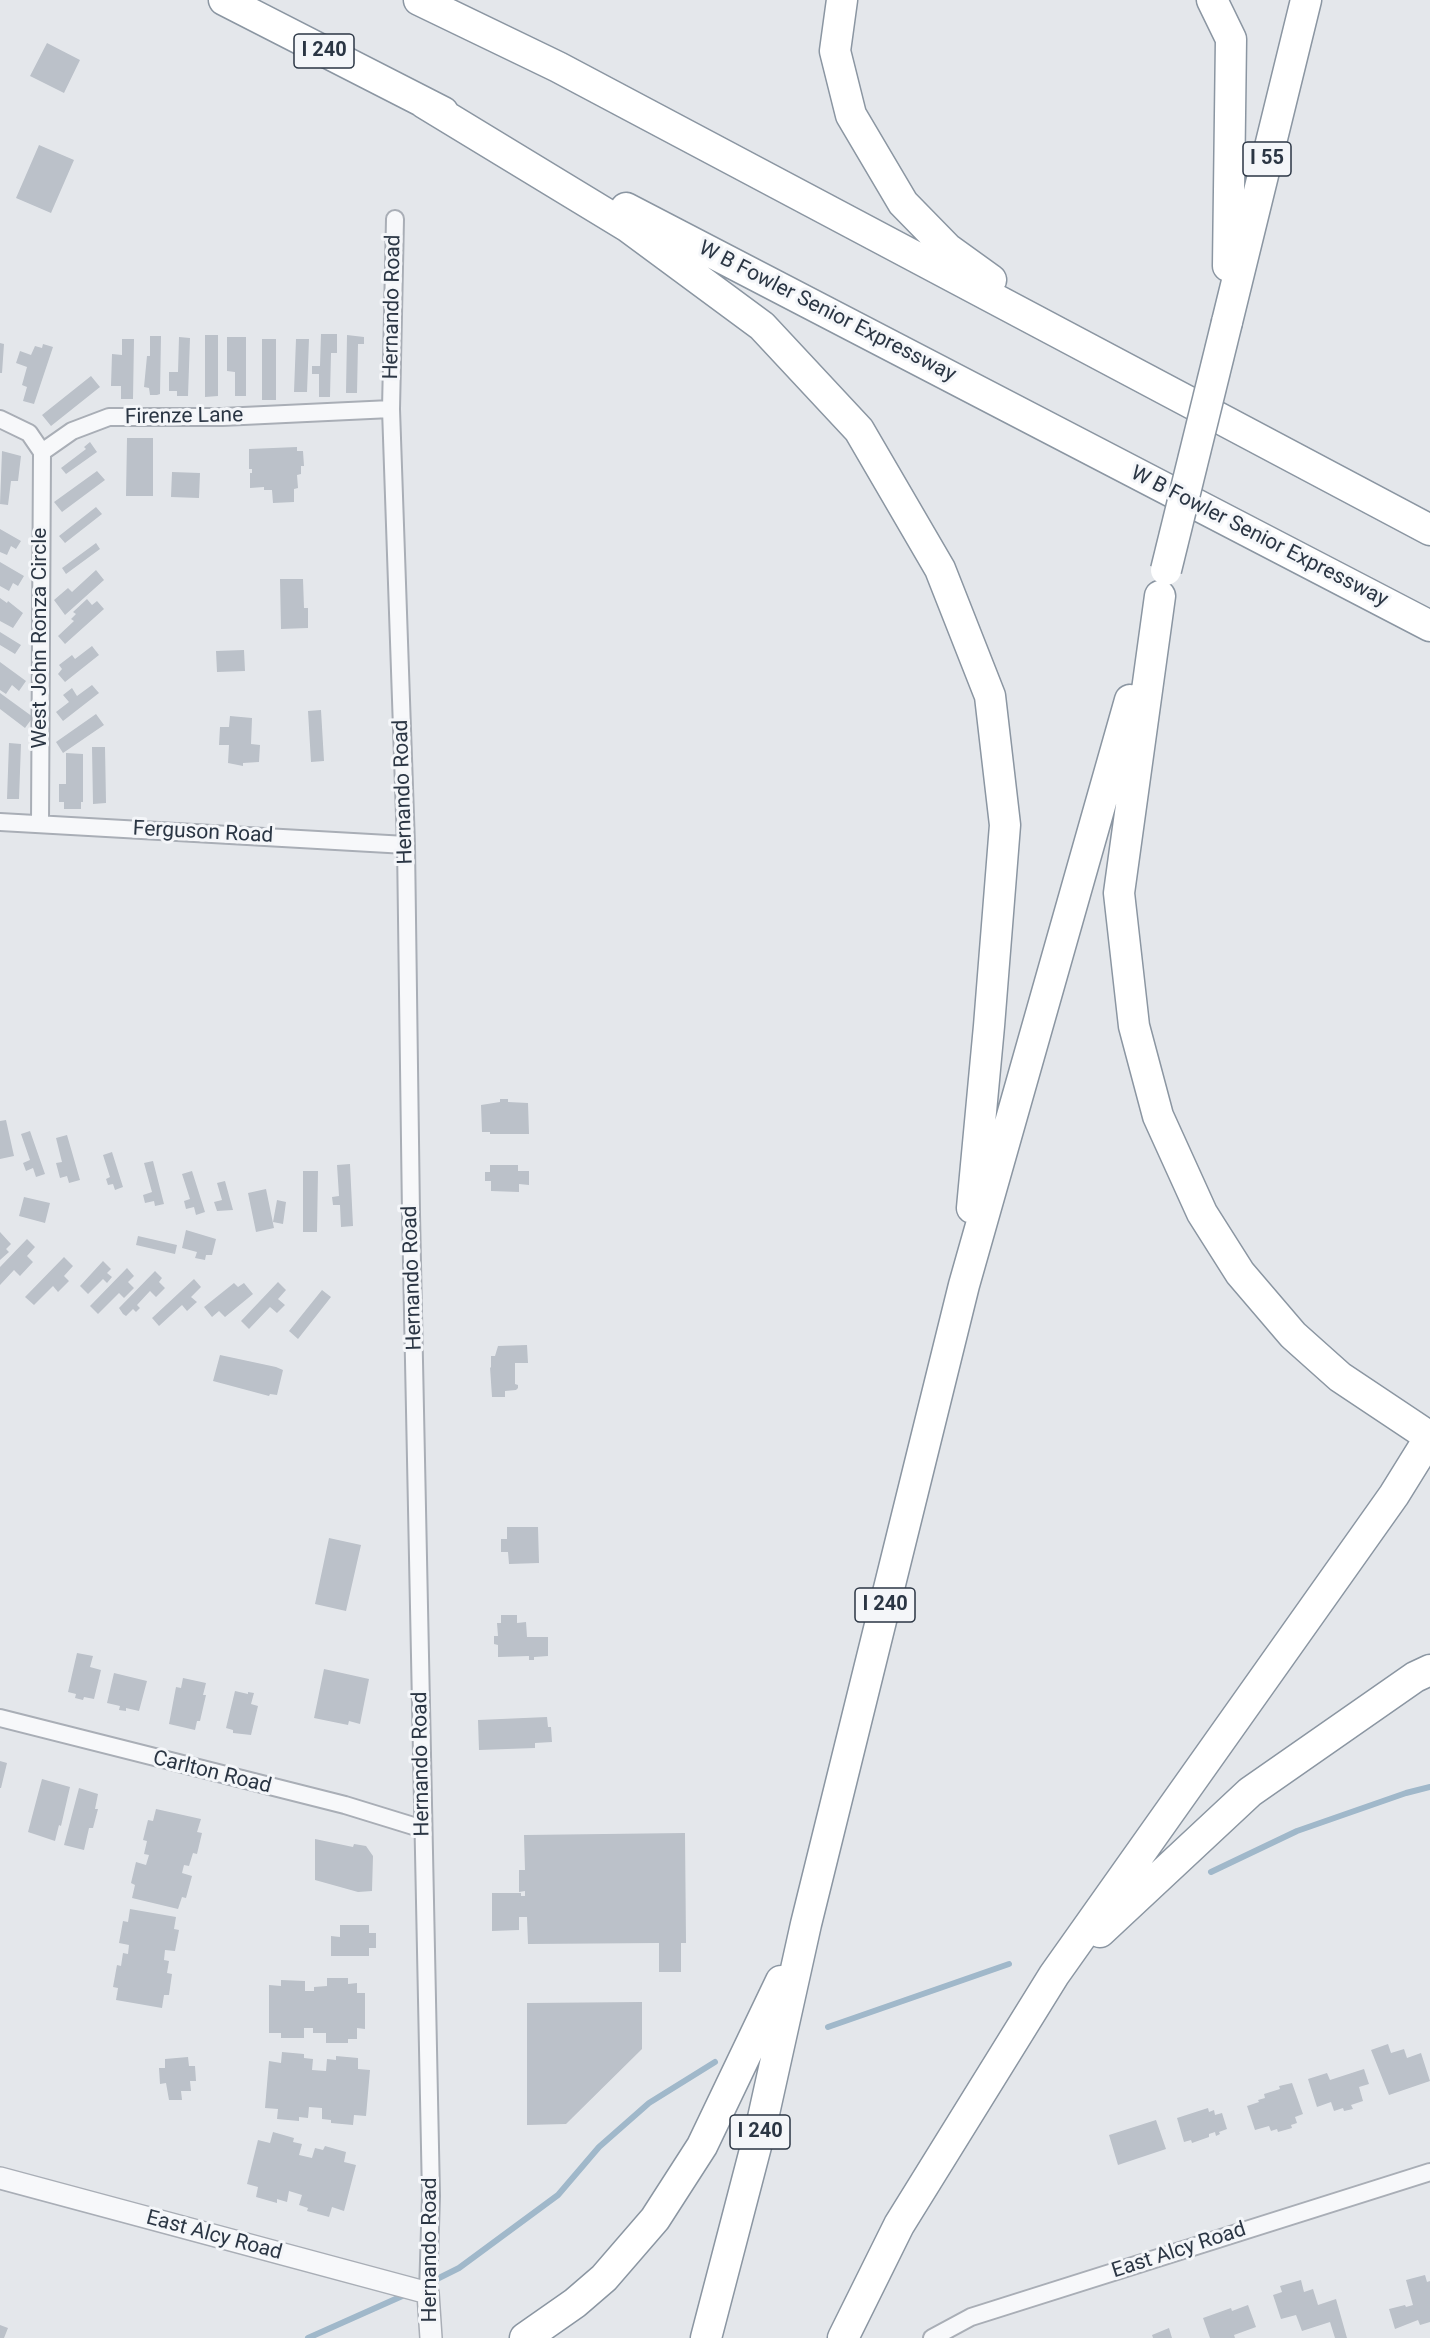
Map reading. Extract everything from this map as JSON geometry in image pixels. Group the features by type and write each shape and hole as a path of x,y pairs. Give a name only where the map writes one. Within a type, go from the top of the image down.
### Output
{"highway":[{"name":"W B Fowler Senior Expressway","path":"224,0 1430,626"},
{"path":"419,0 558,67 1430,530"},
{"path":"842,0 835,51 851,115 897,193 903,203 948,249 1003,288 1029,317"},
{"path":"1212,0 1231,39 1227,320"},
{"name":"I 55","path":"1163,583 1306,0"},
{"path":"424,103 628,227 762,326 859,430 940,569 990,696 1005,825 990,1014 964,1286"},
{"path":"964,1286 1163,583"},
{"path":"843,2338 899,2225 1054,1975 1394,1495 1430,1437 1340,1377 1293,1335 1240,1274 1202,1213 1158,1116 1134,1026 1119,893 1163,583"},
{"name":"I 240","path":"706,2338 761,2127 806,1924 964,1286"},
{"path":"1054,1975 1250,1792 1415,1677 1430,1670"},
{"path":"525,2338 575,2303 604,2278 638,2241 680,2183 724,2103 806,1924"}],"street":[{"name":"Hernando Road","path":"395,219 391,409 406,845 411,1214 431,2196 428,2293 431,2338"},
{"name":"Firenze Lane","path":"42,452 72,431 109,417 222,417 391,409"},
{"path":"0,419 29,433 42,452"},
{"name":"West John Ronza Circle","path":"40,823 42,452"},
{"name":"Ferguson Road","path":"0,822 406,845"},
{"name":"Carlton Road","path":"0,1718 345,1805 423,1829"},
{"name":"East Alcy Road","path":"932,2338 971,2317 1430,2172"},
{"name":"East Alcy Road","path":"0,2178 428,2293"}],"building":[{"path":"47,43 80,60 64,93 30,76"},
{"path":"39,145 74,160 51,213 16,198"},
{"path":"321,334 337,334 337,353 331,353 330,397 319,397 319,374 312,374 312,366 320,366"},
{"path":"205,335 218,335 218,396 205,397"},
{"path":"347,335 364,337 364,344 358,344 357,393 346,393"},
{"path":"150,336 161,336 160,394 157,395 150,395 149,388 144,387 147,356 150,356"},
{"path":"179,337 190,338 188,396 177,396 177,391 169,391 169,372 178,372"},
{"path":"227,337 246,337 246,396 235,396 235,372 227,371"},
{"path":"122,339 134,339 133,399 121,399 121,386 111,386 112,354 122,355"},
{"path":"262,339 276,339 276,400 262,400"},
{"path":"296,339 309,339 307,392 294,392"},
{"path":"0,343 4,344 2,373 0,373"},
{"path":"43,344 53,347 34,404 23,401 27,387 22,385 27,367 16,363 20,351 31,355 35,346 42,348"},
{"path":"91,376 100,387 51,426 42,415"},
{"path":"127,438 153,438 153,496 126,496"},
{"path":"90,442 97,452 66,474 61,468 86,449 84,447"},
{"path":"297,447 297,451 303,451 304,466 301,466 301,474 297,475 298,488 294,489 294,502 273,503 272,490 264,490 264,487 250,488 252,469 249,469 249,449"},
{"path":"2,451 21,456 18,481 11,481 8,505 0,504"},
{"path":"97,471 105,480 62,512 54,502"},
{"path":"172,472 200,473 199,498 171,497"},
{"path":"96,507 102,514 65,543 59,536"},
{"path":"0,529 21,541 16,549 11,546 7,555 0,552"},
{"path":"96,543 100,549 66,574 62,568"},
{"path":"0,562 24,576 18,586 13,583 9,591 0,586"},
{"path":"96,570 104,580 65,615 54,600 68,588 72,592"},
{"path":"280,579 303,579 304,608 308,608 308,628 281,629"},
{"path":"0,598 7,603 8,601 23,613 13,628 0,621"},
{"path":"87,599 92,605 97,601 104,609 65,644 58,636 74,621 71,619 76,614 73,612"},
{"path":"0,632 21,645 15,654 0,645"},
{"path":"92,646 99,655 65,682 58,674 62,669 59,665 72,655 75,659"},
{"path":"244,650 245,671 217,672 216,651"},
{"path":"0,662 26,681 19,691 12,685 6,694 0,690"},
{"path":"92,685 99,693 63,721 56,712 69,702 63,695 72,688 77,696"},
{"path":"0,693 33,717 25,728 0,709"},
{"path":"321,710 324,761 311,762 308,711"},
{"path":"96,714 104,725 63,753 56,742"},
{"path":"230,716 252,718 251,744 260,745 259,762 243,763 243,766 228,763 229,745 219,745 220,727 229,727"},
{"path":"9,743 21,744 19,799 7,799"},
{"path":"92,747 105,747 106,803 93,804"},
{"path":"66,753 83,754 81,809 64,809 64,802 59,802 59,784 66,784"},
{"path":"500,1099 508,1099 508,1102 528,1103 529,1134 482,1132 481,1105 500,1102"},
{"path":"6,1120 14,1156 0,1159 0,1121"},
{"path":"30,1131 45,1174 36,1177 33,1168 26,1171 23,1163 30,1160 21,1134"},
{"path":"67,1135 80,1180 69,1183 67,1176 60,1178 56,1163 62,1162 56,1138"},
{"path":"112,1152 123,1187 115,1190 113,1184 108,1185 106,1179 110,1177 103,1155"},
{"path":"153,1161 164,1204 155,1206 154,1201 145,1203 143,1195 152,1192 144,1163"},
{"path":"350,1164 353,1226 341,1227 340,1205 333,1205 332,1197 339,1196 337,1165"},
{"path":"490,1165 518,1165 518,1171 529,1171 529,1185 519,1184 519,1192 491,1191 491,1181 485,1181 485,1172 490,1172"},
{"path":"192,1171 205,1212 196,1215 194,1207 186,1209 184,1201 190,1199 182,1174"},
{"path":"303,1171 318,1171 317,1232 303,1232"},
{"path":"225,1181 233,1210 217,1211 214,1202 222,1200 217,1183"},
{"path":"266,1189 274,1228 256,1232 248,1193"},
{"path":"24,1197 50,1203 45,1223 19,1216"},
{"path":"277,1200 286,1202 283,1224 273,1222"},
{"path":"186,1230 216,1239 212,1255 206,1255 205,1260 195,1258 197,1252 182,1248"},
{"path":"0,1232 11,1244 6,1249 9,1252 0,1260"},
{"path":"138,1236 177,1245 175,1254 136,1245"},
{"path":"27,1239 35,1247 27,1256 33,1262 20,1276 14,1270 0,1285 0,1267"},
{"path":"64,1257 73,1266 64,1276 69,1281 58,1292 53,1286 34,1305 25,1297"},
{"path":"103,1261 111,1269 107,1273 112,1277 107,1283 103,1279 88,1294 80,1286"},
{"path":"127,1268 134,1276 128,1282 134,1288 124,1298 119,1293 98,1314 90,1306"},
{"path":"155,1271 162,1278 159,1282 165,1288 156,1297 150,1291 137,1305 140,1308 136,1312 133,1309 126,1316 123,1314 119,1308"},
{"path":"194,1279 201,1287 191,1297 197,1302 187,1311 182,1305 159,1326 152,1318"},
{"path":"278,1282 286,1290 278,1299 285,1305 277,1313 270,1307 249,1329 241,1321"},
{"path":"234,1283 238,1287 244,1283 253,1294 225,1317 219,1311 212,1317 204,1307"},
{"path":"322,1290 331,1297 298,1339 289,1331"},
{"path":"527,1345 528,1363 515,1363 515,1384 518,1388 505,1391 505,1397 492,1397 491,1356 495,1356 498,1346"},
{"path":"220,1355 283,1370 277,1395 270,1394 269,1396 213,1381"},
{"path":"507,1527 538,1527 539,1563 509,1564 508,1552 501,1552 501,1539 507,1539"},
{"path":"329,1538 361,1545 346,1611 315,1604"},
{"path":"501,1615 517,1615 517,1623 526,1622 527,1637 548,1637 548,1656 534,1657 534,1660 529,1660 529,1656 498,1657 498,1645 494,1644 494,1636 498,1636 497,1623 501,1623"},
{"path":"77,1653 93,1656 90,1667 101,1670 94,1699 75,1698 76,1694 68,1692"},
{"path":"324,1669 369,1679 360,1724 349,1721 348,1725 314,1718"},
{"path":"114,1673 147,1681 139,1711 126,1708 126,1711 119,1710 120,1706 107,1703"},
{"path":"183,1678 206,1683 203,1695 206,1695 200,1721 197,1721 195,1730 169,1724 176,1687 181,1688"},
{"path":"235,1691 254,1693 251,1704 258,1706 251,1735 233,1733 233,1730 226,1728"},
{"path":"547,1717 548,1727 551,1727 552,1742 535,1743 535,1748 479,1750 478,1720"},
{"path":"0,1761 7,1763 1,1788 0,1788"},
{"path":"42,1779 70,1787 55,1841 28,1832"},
{"path":"79,1788 98,1794 95,1809 98,1809 93,1828 89,1828 84,1850 64,1845"},
{"path":"156,1809 201,1819 197,1832 202,1833 197,1854 193,1853 189,1866 184,1865 182,1873 192,1876 186,1898 182,1897 178,1909 132,1898 135,1885 131,1883 136,1862 146,1865 149,1855 144,1854 147,1841 143,1840 148,1820 153,1821"},
{"path":"685,1833 686,1943 681,1943 681,1972 659,1972 659,1943 528,1944 527,1917 519,1917 519,1930 492,1931 492,1893 521,1893 521,1896 525,1896 525,1891 519,1892 519,1870 525,1870 524,1835"},
{"path":"315,1839 353,1847 354,1844 366,1846 373,1856 372,1891 358,1892 315,1880"},
{"path":"130,1909 176,1917 174,1929 179,1930 175,1951 165,1950 164,1960 169,1961 167,1973 172,1974 169,1995 164,1995 162,2008 116,2000 118,1988 113,1987 117,1965 121,1966 123,1953 128,1954 129,1945 119,1943 123,1921 128,1922"},
{"path":"340,1925 369,1925 369,1933 376,1933 376,1948 369,1948 369,1956 331,1956 331,1936 340,1937"},
{"path":"327,1978 348,1978 348,1984 357,1983 357,1993 365,1993 365,2029 357,2028 357,2039 348,2039 348,2043 326,2043 326,2033 313,2033 313,2028 304,2028 304,2038 281,2038 281,2033 269,2033 269,1985 281,1986 281,1980 305,1981 305,1991 314,1991 314,1987 327,1986"},
{"path":"642,2002 642,2049 566,2124 527,2125 527,2003"},
{"path":"1388,2044 1391,2053 1404,2049 1407,2058 1421,2053 1430,2081 1389,2095 1371,2050"},
{"path":"282,2052 304,2054 304,2058 313,2059 312,2070 326,2071 327,2059 336,2060 336,2056 358,2058 358,2069 370,2070 366,2116 354,2115 353,2125 331,2123 331,2120 322,2119 322,2108 309,2107 308,2118 299,2117 299,2121 277,2119 278,2109 265,2108 269,2061 281,2063"},
{"path":"188,2057 189,2066 195,2066 196,2081 190,2081 191,2091 181,2091 182,2100 169,2100 166,2083 160,2084 159,2068 165,2068 165,2059"},
{"path":"1364,2069 1369,2084 1359,2087 1363,2101 1351,2105 1353,2109 1344,2111 1343,2108 1334,2111 1331,2102 1317,2107 1308,2079 1327,2073 1330,2080"},
{"path":"1292,2083 1303,2114 1295,2117 1297,2123 1291,2125 1292,2128 1278,2132 1277,2129 1271,2131 1269,2126 1255,2130 1247,2106 1265,2098 1264,2094 1280,2089 1279,2086"},
{"path":"1208,2108 1209,2112 1214,2110 1215,2115 1222,2113 1227,2129 1216,2136 1215,2132 1209,2134 1209,2137 1192,2143 1191,2140 1184,2142 1177,2118"},
{"path":"1156,2120 1166,2149 1118,2165 1109,2135"},
{"path":"273,2132 294,2138 293,2142 302,2144 299,2155 312,2158 315,2148 323,2150 325,2146 346,2152 344,2162 356,2165 344,2211 332,2207 329,2217 307,2211 308,2208 299,2205 302,2195 289,2191 287,2202 277,2199 277,2203 256,2197 258,2187 247,2184 258,2140 270,2143"},
{"path":"1425,2275 1427,2282 1430,2281 1430,2322 1420,2325 1418,2320 1395,2329 1389,2309 1413,2305 1406,2280"},
{"path":"1301,2280 1304,2292 1313,2289 1318,2305 1336,2299 1347,2338 1335,2338 1330,2322 1302,2331 1296,2315 1281,2319 1273,2295 1282,2292 1280,2286"},
{"path":"1248,2305 1256,2327 1234,2335 1235,2338 1210,2338 1203,2318 1231,2308 1232,2311"},
{"path":"0,2325 8,2328 4,2338 0,2338"},
{"path":"1169,2328 1172,2338 1153,2338 1152,2335"}],"waterway":[{"path":"1211,1872 1297,1831 1406,1793 1430,1787"},
{"path":"828,2027 1009,1964"},
{"path":"431,2282 459,2268 558,2195 599,2147 649,2103 715,2062"},
{"path":"308,2338 409,2293"}]}
